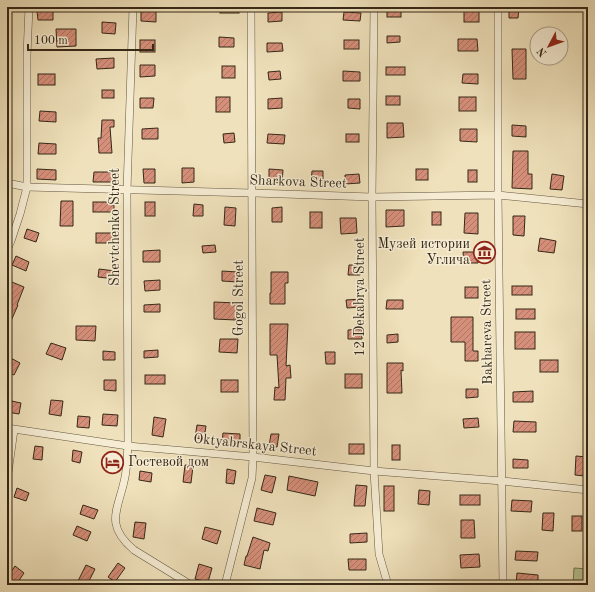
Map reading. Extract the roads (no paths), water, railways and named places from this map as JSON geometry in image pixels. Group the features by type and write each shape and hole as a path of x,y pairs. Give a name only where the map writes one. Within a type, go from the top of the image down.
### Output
{"street":[{"path":"7,250 20,214 27,187 27,55 29,7"},
{"name":"Shevtchenko Street","path":"133,7 127,190 128,446 126,476 115,517 116,527 127,544 134,550 191,585"},
{"name":"Gogol Street","path":"225,585 252,478 253,457 251,7"},
{"name":"12 Dekabrya Street","path":"374,7 372,198 374,471 379,554 388,585"},
{"name":"Bakhareva Street","path":"498,7 498,196 502,585"},
{"name":"Sharkova Street","path":"7,183 27,187 372,198 498,196 588,204"},
{"path":"7,480 10,429"},
{"name":"Oktyabrskaya Street","path":"10,429 128,446 253,457 374,471 502,481 588,490"}],"place":[{"name":"Музей истории Углича","path":"485,252"},
{"name":"Гостевой дом","path":"112,462"}]}
